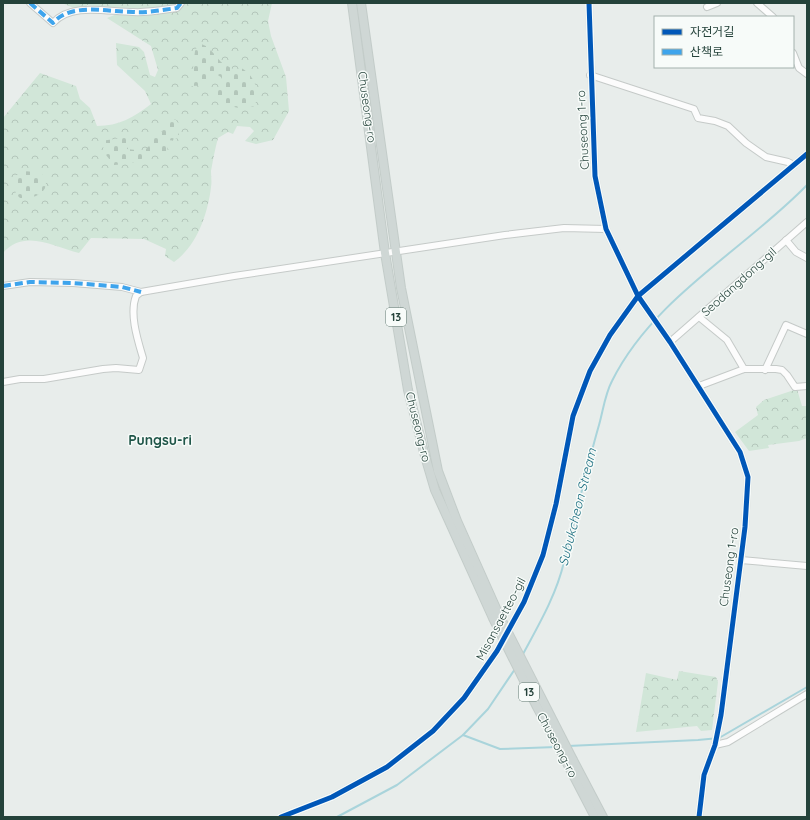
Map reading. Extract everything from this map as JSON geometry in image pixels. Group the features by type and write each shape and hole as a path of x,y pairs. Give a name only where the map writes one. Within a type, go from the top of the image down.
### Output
{"main road":[{"name":"Chuseong-ro","path":"352,3 385,253 408,390 424,456 435,490 496,617 570,762 595,817"},
{"name":"Chuseong-ro","path":"361,3 401,288 438,471 496,617"},
{"name":"Chuseong-ro","path":"570,762 602,817"}],"street":[{"path":"30,3 53,23 60,16 74,11 96,10 134,12 177,8 181,3"},
{"name":"Chuseong 1-ro","path":"589,3 590,75 595,176 606,229 626,275 639,297 699,386 740,452 746,470 748,492 741,560 716,743 704,775 699,817"},
{"path":"707,7 717,3"},
{"path":"757,3 772,16"},
{"path":"794,56 799,68 807,74"},
{"path":"590,75 694,109 698,118 715,121 728,126 746,143 766,157 788,162 794,166"},
{"path":"639,297 807,154"},
{"name":"Seodangdong-gil","path":"669,340 699,317 807,222"},
{"path":"3,286 30,282 73,283 122,287 141,292 396,251 564,228 606,229"},
{"path":"786,240 796,252 807,258"},
{"path":"3,382 20,379 44,379 103,369 116,368 139,370 143,358 136,338 134,304 136,296 141,292"},
{"name":"Misansaetteo-gil","path":"281,817 332,797 387,767 433,731 464,698 484,671 497,651 524,602 543,555 556,504 573,416 590,371 610,335 639,297"},
{"path":"699,317 727,340 744,369"},
{"path":"765,370 786,325 807,334"},
{"path":"699,386 744,369 782,370 795,387 807,386"},
{"path":"741,560 807,566"},
{"path":"716,743 728,742 807,694"}],"green space":[{"path":"62,3 272,3 268,21 271,36 286,77 289,111 273,140 256,144 245,141 254,131 250,127 237,126 233,134 228,132 218,138 211,171 209,197 204,218 189,247 174,262 165,256 166,249 144,239 91,238 79,253 40,241 30,240 11,246 3,253 3,118 40,73 76,86 80,99 90,108 97,126 105,126 126,120 151,104 145,91 117,65 116,43 139,47 144,52 150,75 155,77 158,70 151,46 107,18 117,14 105,8 87,5 86,9 76,9"},
{"path":"199,43 208,47 221,62 236,71 241,68 250,75 257,91 254,107 243,104 239,108 229,105 223,100 215,92 223,81 221,77 214,73 205,83 191,86 195,51"},
{"path":"169,120 176,120 180,126 176,128 176,132 179,134 178,138 165,142 168,145 167,151 144,155 141,160 134,163 126,159 126,164 114,165 106,155 101,141 128,137 127,149 144,151 149,146 149,137 152,138 162,134 162,129"},
{"path":"23,171 36,172 45,176 45,187 40,194 20,198 16,194 13,178"},
{"path":"797,389 802,406 807,406 807,438 799,441 768,445 769,448 749,451 735,432 758,415 756,407 764,400"},
{"path":"679,671 716,677 718,682 712,730 701,731 697,726 636,732 646,673 677,680"}],"waterway":[{"name":"Subukcheon Stream","path":"522,656 546,610 561,575 608,391 612,381 630,351 651,324 675,300 701,276 782,209 807,185"},
{"name":"Subukcheon Stream","path":"337,817 397,785 463,735 488,709 515,669"},
{"path":"568,746 719,738 807,687"},
{"path":"463,735 500,749 556,747"}],"marked path":[{"path":"30,3 53,23 61,16 80,10 149,12 177,8 181,3"},
{"path":"3,286 30,282 73,283 122,287 141,292"}],"cycle path":[{"path":"589,3 595,176 606,229 638,296 670,342 740,452 748,477 745,527 721,715 715,745 704,775 699,817"},
{"path":"281,817 332,797 387,767 433,731 464,698 497,651 524,602 543,555 556,504 573,416 590,371 610,335 638,296 807,154"}],"district":[{"name":"Pungsu-ri","path":"160,440"}]}
